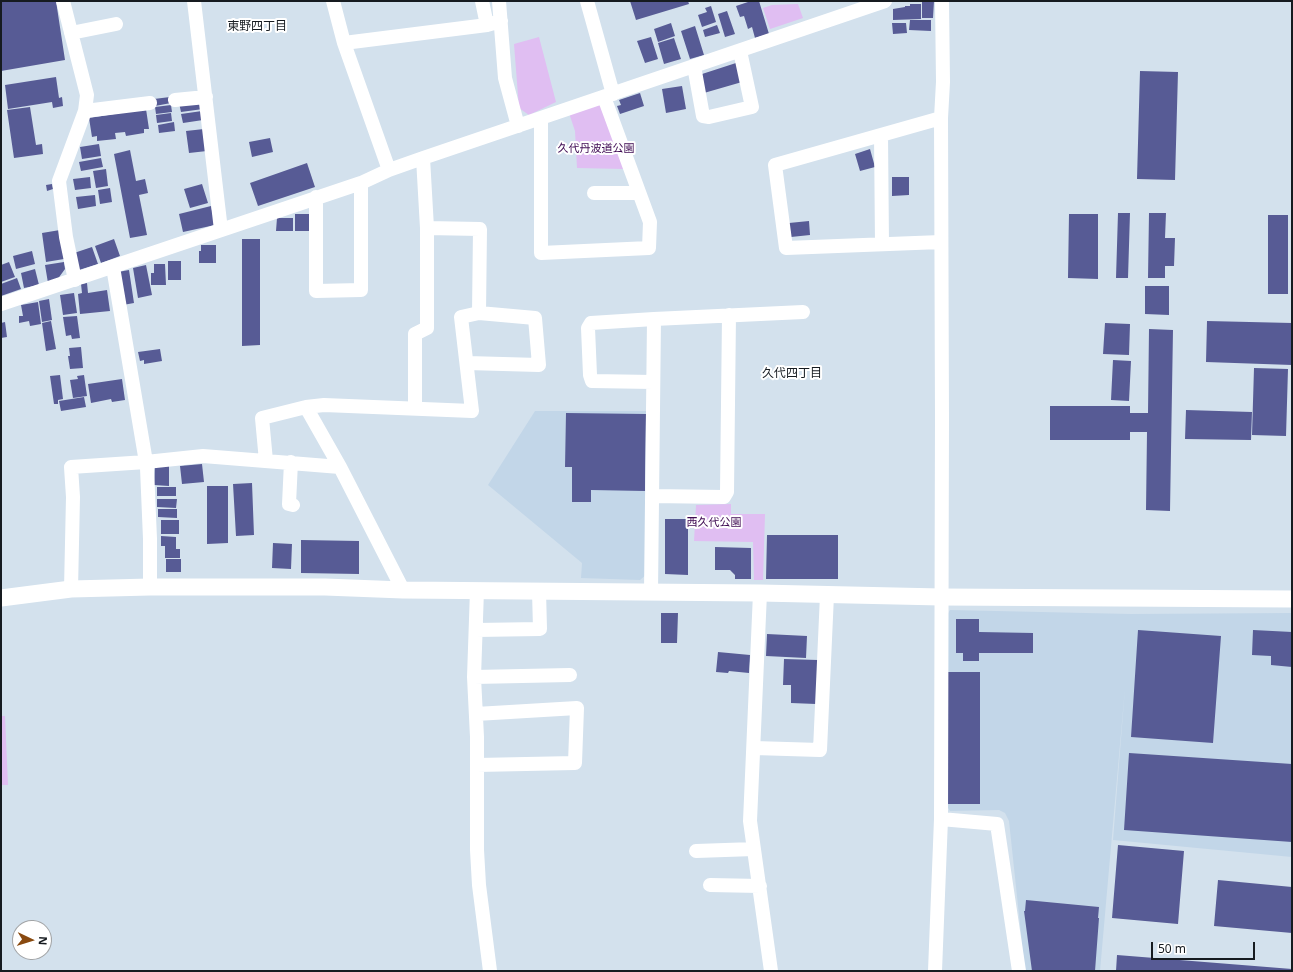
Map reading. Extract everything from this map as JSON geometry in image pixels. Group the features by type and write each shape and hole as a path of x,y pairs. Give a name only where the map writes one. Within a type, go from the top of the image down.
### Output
{"street":[{"path":"63,1 87,95 85,111 59,181 66,237 75,280"},
{"path":"194,1 221,230"},
{"path":"333,1 344,43 389,170"},
{"path":"482,1 486,25"},
{"path":"499,1 505,78 518,126"},
{"path":"541,119 541,253 649,248 650,222 639,193 609,95 587,1"},
{"path":"1,304 361,183 389,170 423,158 885,1"},
{"path":"935,971 941,819 942,1"},
{"path":"344,43 501,22"},
{"path":"71,34 116,24"},
{"path":"694,66 703,116 709,118 752,107 740,50"},
{"path":"175,100 206,97"},
{"path":"85,111 150,103"},
{"path":"941,118 775,164 786,248 941,242"},
{"path":"880,135 882,244"},
{"path":"415,408 415,334 427,328 427,228 423,158"},
{"path":"316,198 316,291 361,290 361,183"},
{"path":"594,193 639,193"},
{"path":"427,228 480,229 479,313"},
{"path":"113,267 146,462 150,539 150,586"},
{"path":"653,382 592,382 590,375 588,328 591,323 803,312"},
{"path":"266,461 262,418 306,407 324,404 472,411 461,317 479,313 536,318 539,365 467,363"},
{"path":"652,496 724,497 727,492 728,315"},
{"path":"651,592 654,319"},
{"path":"306,407 340,467 403,590"},
{"path":"71,589 74,497 71,467 146,462 203,456 340,467"},
{"path":"289,504 291,462"},
{"path":"1,598 71,589 150,586 760,593 941,597 1292,599"},
{"path":"477,590 474,677 477,765 478,885 490,971"},
{"path":"476,630 540,629 539,591"},
{"path":"760,593 750,821 771,971"},
{"path":"754,748 820,750 827,595"},
{"path":"474,677 570,675"},
{"path":"476,714 577,708 575,763 477,765"},
{"path":"941,819 997,824 1019,971"},
{"path":"696,851 754,849"},
{"path":"710,885 760,886"}],"shaded area":[{"path":"535,411 649,411 647,574 640,580 581,578 582,563 488,485"},
{"path":"950,610 1131,614 1292,613 1292,857 1113,840 1125,688 1100,971 1025,971 1009,821 1005,813 999,810 950,811 945,803 946,617"}],"green space":[{"path":"798,4 803,18 770,29 763,8 772,5"},
{"path":"539,37 556,102 529,115 519,108 514,44"},
{"name":"久代丹波道公園","path":"600,102 624,169 577,168 575,131 569,113"},
{"name":"西久代公園","path":"731,504 731,514 765,514 763,580 754,580 753,542 694,541 696,505"},
{"path":"1,716 5,716 8,785 1,785"}],"building":[{"path":"1,1 56,1 65,60 1,71"},
{"path":"630,1 688,1 689,4 636,20"},
{"path":"751,1 759,1 769,34 755,38 752,27 748,29 744,16 740,17 736,6"},
{"path":"922,1 934,1 933,18 922,18"},
{"path":"910,4 921,4 921,19 893,20 893,9 910,6"},
{"path":"711,6 716,22 702,27 698,15 707,12 705,8"},
{"path":"727,11 735,34 725,37 718,14"},
{"path":"910,20 931,20 931,31 909,30"},
{"path":"671,23 675,36 658,42 654,29"},
{"path":"892,23 906,23 907,33 893,34"},
{"path":"717,25 720,33 705,37 703,30"},
{"path":"695,26 704,55 690,59 681,31"},
{"path":"651,37 658,59 645,63 637,41"},
{"path":"674,38 681,59 664,64 658,43"},
{"path":"736,63 742,82 704,93 699,75"},
{"path":"1140,71 1178,72 1175,180 1137,179"},
{"path":"56,77 59,98 62,97 63,106 53,108 52,102 8,109 5,85"},
{"path":"682,86 686,109 666,113 662,89"},
{"path":"640,93 644,106 620,114 617,106 621,105 619,100"},
{"path":"170,97 171,103 155,106 154,99"},
{"path":"201,100 203,109 181,112 179,103"},
{"path":"171,105 172,112 156,114 155,107"},
{"path":"30,107 36,145 42,144 43,154 14,158 7,110"},
{"path":"146,109 149,129 144,129 144,133 126,136 125,132 115,133 116,139 97,141 97,136 92,137 89,118"},
{"path":"202,111 203,120 183,123 181,114"},
{"path":"171,113 172,121 157,123 156,115"},
{"path":"174,122 175,131 159,133 158,125"},
{"path":"204,129 207,151 189,153 186,131"},
{"path":"270,138 273,152 252,157 249,142"},
{"path":"99,144 101,156 82,159 80,147"},
{"path":"870,149 875,167 860,171 855,154"},
{"path":"130,150 136,181 145,179 148,193 139,195 147,235 130,238 114,154"},
{"path":"101,158 103,167 81,171 79,162"},
{"path":"307,163 315,187 258,206 250,183"},
{"path":"106,169 108,186 96,188 93,171"},
{"path":"90,177 91,188 75,190 73,179"},
{"path":"892,177 909,177 909,195 892,196"},
{"path":"52,184 53,189 47,191 46,185"},
{"path":"202,184 208,203 190,208 184,189"},
{"path":"110,188 112,202 100,204 98,190"},
{"path":"95,195 96,206 78,209 76,197"},
{"path":"211,206 215,225 183,232 179,214"},
{"path":"1118,213 1130,213 1128,278 1116,278"},
{"path":"1149,213 1166,213 1165,238 1175,238 1174,266 1165,266 1165,278 1148,278"},
{"path":"295,214 309,214 309,231 295,231"},
{"path":"1069,214 1098,214 1098,279 1068,278"},
{"path":"1268,215 1288,215 1288,294 1268,294"},
{"path":"277,218 293,218 293,231 276,231"},
{"path":"809,221 810,235 791,237 789,223"},
{"path":"60,230 64,259 46,262 42,233"},
{"path":"114,239 120,256 101,263 95,246"},
{"path":"242,239 260,239 260,345 242,346"},
{"path":"201,245 216,245 216,263 199,263 199,251 201,251"},
{"path":"92,247 98,264 79,270 74,253"},
{"path":"32,251 35,264 16,269 13,256"},
{"path":"168,261 181,261 181,280 168,280"},
{"path":"9,262 15,277 1,282 1,265"},
{"path":"64,262 65,269 57,280 48,283 45,265"},
{"path":"154,264 165,264 166,285 151,285 151,273 154,273"},
{"path":"146,265 152,295 138,298 133,268"},
{"path":"35,269 39,285 24,288 21,273"},
{"path":"129,270 134,303 123,305 118,272"},
{"path":"17,278 21,289 1,296 1,284"},
{"path":"87,283 88,293 107,290 110,311 80,314 78,294 82,293 81,284"},
{"path":"1145,286 1169,286 1169,315 1145,314"},
{"path":"74,293 77,313 63,315 60,295"},
{"path":"49,299 52,320 42,322 39,301"},
{"path":"38,302 41,324 30,326 29,321 19,323 19,316 23,316 21,305"},
{"path":"77,316 80,338 72,339 71,335 66,336 63,317"},
{"path":"51,321 56,349 46,351 42,323"},
{"path":"1207,321 1292,323 1292,365 1206,362"},
{"path":"5,322 7,337 1,338 1,323"},
{"path":"1105,323 1130,324 1129,355 1103,354"},
{"path":"1149,329 1173,330 1170,511 1146,510 1147,432 1130,432 1130,440 1050,440 1050,406 1130,406 1130,413 1148,413"},
{"path":"81,347 83,368 70,369 68,356 70,356 69,348"},
{"path":"160,349 162,361 144,364 144,360 140,361 138,352"},
{"path":"1113,360 1131,361 1129,401 1111,400"},
{"path":"1254,368 1288,369 1286,436 1252,435"},
{"path":"60,375 63,399 58,400 58,404 54,404 50,376"},
{"path":"84,375 87,396 73,398 70,380 78,379 77,376"},
{"path":"122,379 125,400 112,402 111,399 91,403 88,384"},
{"path":"84,397 86,407 61,411 59,401"},
{"path":"1186,410 1252,412 1251,440 1185,439"},
{"path":"566,413 646,414 645,491 591,490 591,502 572,502 572,467 565,467"},
{"path":"202,464 204,482 182,484 180,466"},
{"path":"155,466 169,466 169,486 154,485"},
{"path":"252,483 254,535 236,536 233,484"},
{"path":"207,486 228,486 228,543 207,544"},
{"path":"157,487 176,487 176,496 157,496"},
{"path":"157,499 177,499 176,508 157,507"},
{"path":"158,509 177,509 177,518 158,517"},
{"path":"665,519 688,519 688,575 665,574"},
{"path":"161,520 179,520 179,534 161,534"},
{"path":"767,535 838,535 838,579 766,579"},
{"path":"161,536 176,537 176,549 180,549 180,558 165,558 165,546 161,546"},
{"path":"301,540 359,541 359,574 301,573"},
{"path":"273,543 292,544 291,569 272,568"},
{"path":"715,547 751,548 751,579 735,579 735,575 730,570 715,570"},
{"path":"166,559 181,559 181,572 166,572"},
{"path":"661,613 678,613 677,643 661,643"},
{"path":"956,619 979,619 979,632 1033,633 1033,653 979,653 979,661 963,661 963,653 956,653"},
{"path":"1138,630 1221,636 1213,743 1131,737"},
{"path":"1253,630 1292,632 1292,667 1271,665 1271,656 1252,655"},
{"path":"767,634 807,636 806,658 766,656"},
{"path":"718,652 750,655 749,673 729,671 728,673 716,672"},
{"path":"784,659 818,660 816,704 791,703 791,685 783,685"},
{"path":"948,672 980,672 980,804 948,804"},
{"path":"1129,753 1292,764 1292,842 1124,830"},
{"path":"1118,845 1184,851 1178,924 1112,918"},
{"path":"1218,880 1292,887 1292,933 1214,926"},
{"path":"1026,900 1099,907 1095,971 1032,971 1024,911"},
{"path":"1117,955 1292,969 1292,971 1116,971"}],"district":[{"name":"東野四丁目","path":"257,27"},
{"name":"久代四丁目","path":"792,374"}]}
